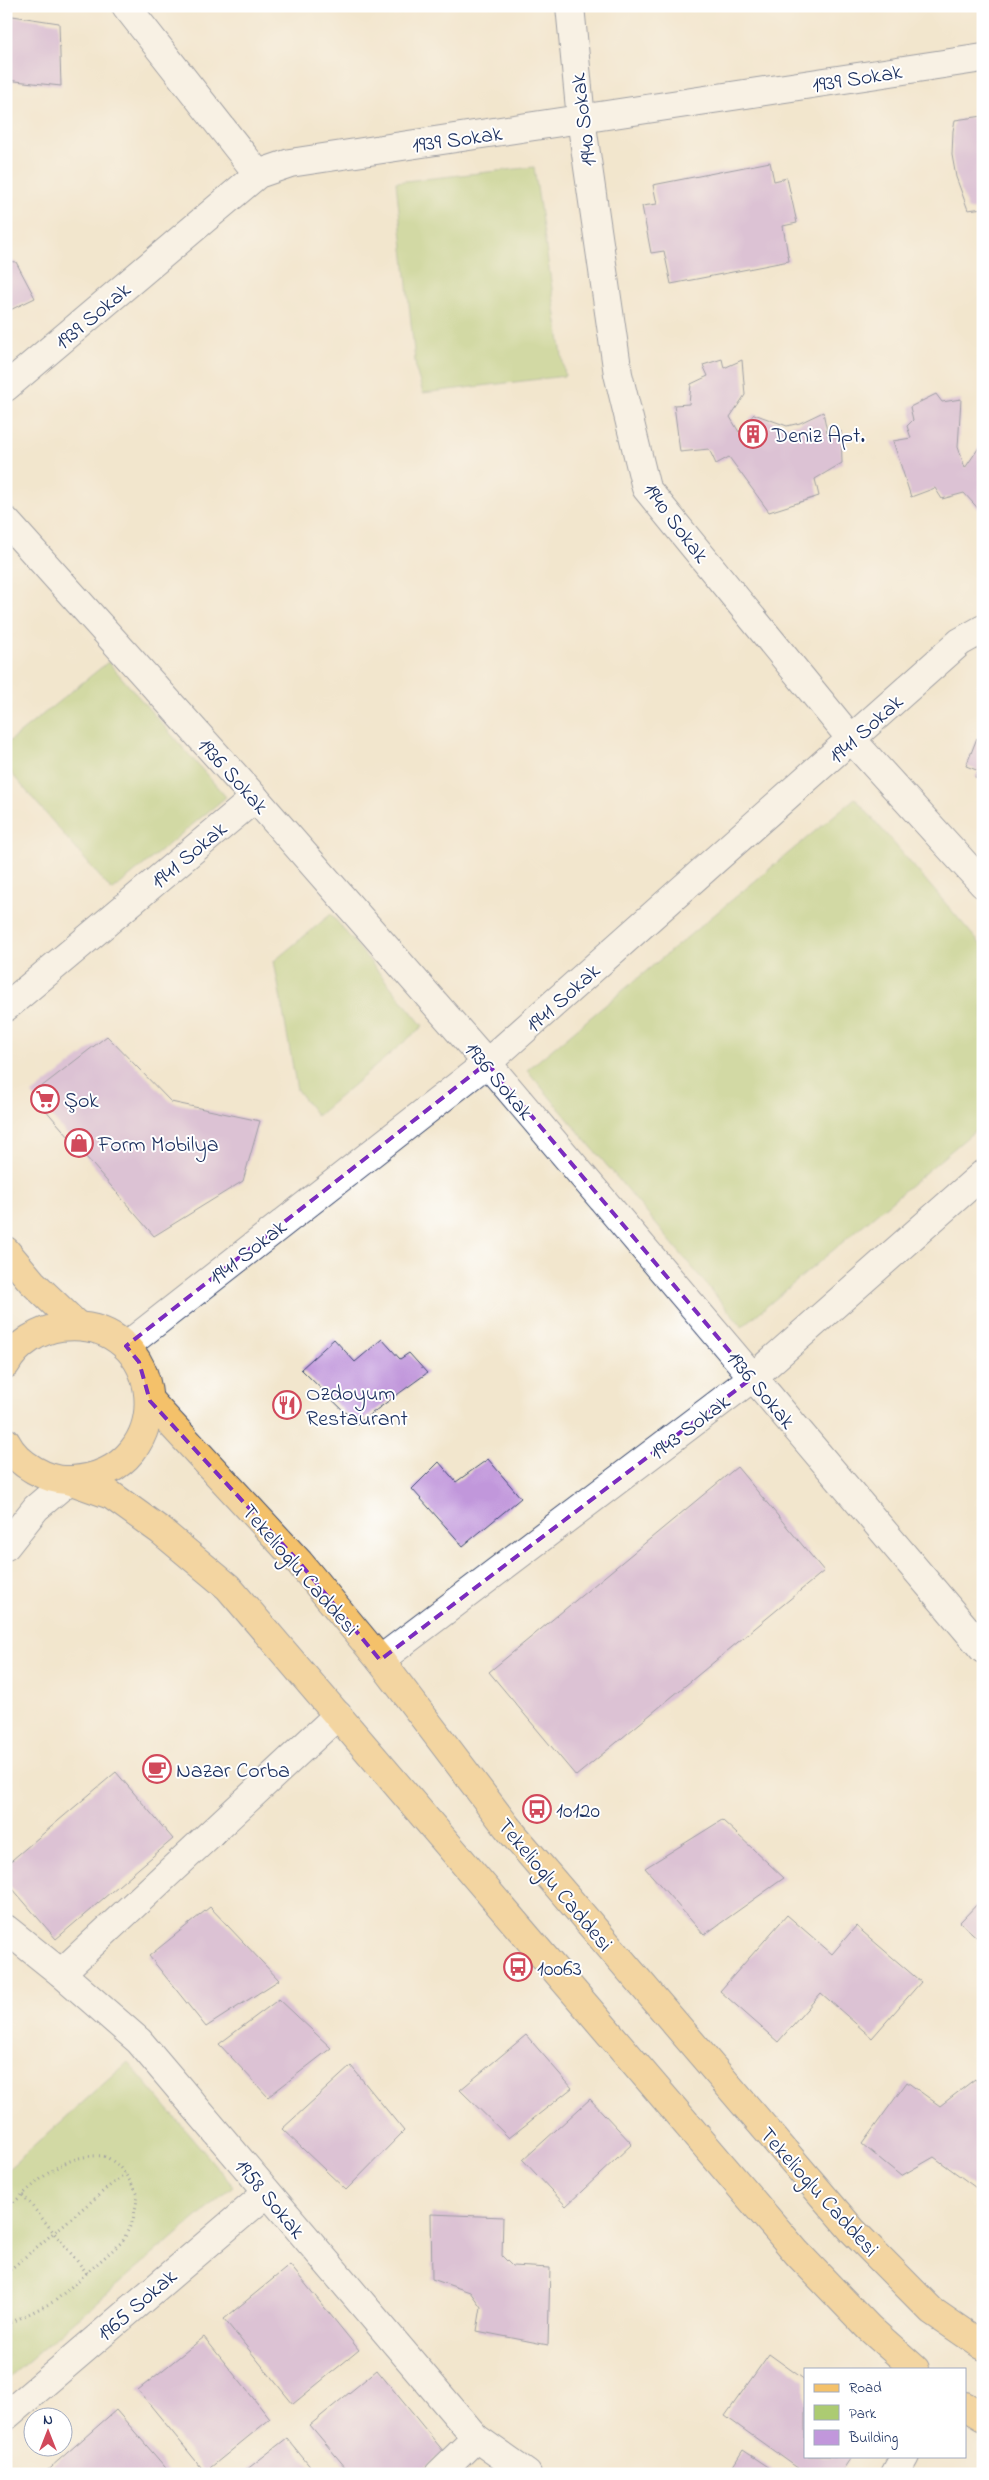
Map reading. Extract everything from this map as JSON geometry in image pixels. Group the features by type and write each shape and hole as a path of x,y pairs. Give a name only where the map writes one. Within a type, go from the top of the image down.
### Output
{"main road":[{"path":"6,1251 32,1282 77,1325"},
{"path":"6,1364 11,1356 29,1339 52,1328 77,1325 94,1328 126,1346 139,1362 147,1381 150,1402 148,1422 139,1442 126,1458 109,1471 90,1478 69,1480"},
{"name":"Tekelioglu Caddesi","path":"150,1402 299,1562 380,1660 507,1827 852,2230 932,2311 983,2346"},
{"path":"6,1442 25,1464 45,1475 69,1480 111,1495 161,1530 228,1586 797,2253 869,2328 914,2368"},
{"path":"966,2407 983,2417"}],"street":[{"path":"126,6 258,174"},
{"name":"1940 Sokak","path":"570,6 580,119 618,374 646,488 852,740 983,884"},
{"name":"1939 Sokak","path":"6,387 258,174 290,162 983,58"},
{"name":"1936 Sokak","path":"6,521 255,798 487,1063 983,1649"},
{"name":"1941 Sokak","path":"126,1346 487,1063 960,642 983,629"},
{"name":"1941 Sokak","path":"6,1007 255,798"},
{"name":"1943 Sokak","path":"380,1660 752,1378 983,1174"},
{"path":"6,1546 36,1508 69,1480"},
{"path":"61,1972 338,1715"},
{"name":"1958 Sokak","path":"6,1929 61,1972 139,2041 476,2438 527,2474"},
{"name":"1965 Sokak","path":"6,2416 267,2193"},
{"path":"438,2474 476,2438"},
{"path":"895,2474 904,2458"}],"path":[{"path":"6,2209 47,2173 69,2161 88,2156 104,2156 125,2173 138,2195 133,2220 123,2241 55,2301 6,2325"},
{"path":"6,2273 125,2173"},
{"path":"23,2195 87,2273"}],"highlighted area":[{"path":"487,1063 752,1378 380,1660 299,1562 150,1401 139,1362 126,1346"}],"green space":[{"path":"534,167 565,376 423,393 416,370 396,182"},
{"path":"108,662 226,797 112,891 6,767 6,744"},
{"path":"855,798 983,947 983,1124 742,1327 527,1070"},
{"path":"331,914 423,1026 317,1116 297,1090 274,961"},
{"path":"128,2062 233,2186 6,2380 6,2171"}],"building":[{"path":"6,15 59,23 61,86 6,80"},
{"path":"983,116 983,208 968,210 956,177 952,155 953,131 955,120"},
{"path":"770,162 774,181 787,178 797,223 783,226 789,261 671,284 664,251 651,253 642,206 657,204 653,185"},
{"path":"6,261 16,262 35,298 6,312"},
{"name":"Deniz Apt.","path":"722,359 724,368 742,360 745,395 730,417 739,432 754,414 787,426 800,423 823,412 828,436 841,431 842,463 815,479 819,496 769,512 729,457 716,464 709,449 680,452 674,405 689,404 691,384 708,376 703,365"},
{"path":"936,394 942,402 961,399 958,447 965,468 980,446 983,447 983,514 964,493 942,499 935,488 911,497 893,441 911,438 907,426 913,420 910,407"},
{"path":"977,738 983,739 983,782 975,777 979,771 966,766"},
{"path":"107,1036 171,1102 260,1121 243,1181 154,1236 32,1094"},
{"path":"334,1339 355,1362 382,1339 400,1359 409,1353 427,1373 357,1424 301,1369"},
{"path":"488,1459 521,1498 463,1546 412,1489 439,1462 456,1482"},
{"path":"737,1467 824,1571 576,1776 489,1672"},
{"path":"116,1772 173,1839 56,1939 6,1881 6,1865"},
{"path":"722,1820 784,1878 704,1935 645,1868"},
{"path":"983,1898 983,1943 960,1922"},
{"path":"210,1907 279,1980 206,2027 149,1956"},
{"path":"787,1915 832,1954 856,1926 921,1982 872,2038 821,1993 778,2042 720,1991"},
{"path":"279,1999 331,2048 268,2097 219,2044"},
{"path":"526,2035 572,2088 509,2138 460,2090"},
{"path":"351,2066 404,2131 346,2190 282,2129"},
{"path":"975,2079 983,2089 983,2193 934,2157 901,2176 862,2144 907,2082 940,2106"},
{"path":"590,2099 632,2144 566,2206 523,2160"},
{"path":"431,2214 503,2217 502,2256 512,2266 550,2268 548,2345 477,2331 481,2307 470,2292 432,2279"},
{"path":"290,2265 359,2350 293,2404 224,2319"},
{"path":"204,2337 270,2419 205,2472 138,2390"},
{"path":"769,2354 804,2379 804,2458 851,2458 840,2474 806,2474 725,2416"},
{"path":"377,2370 444,2452 418,2474 351,2474 310,2425"},
{"path":"116,2410 171,2474 43,2474 61,2458 72,2458 72,2449"},
{"path":"287,2438 316,2474 241,2474"},
{"path":"743,2450 779,2474 728,2474"}],"place":[{"name":"Deniz Apt.","path":"753,434"},
{"name":"Şok","path":"45,1099"},
{"name":"Form Mobilya","path":"79,1143"},
{"name":"Ozdoyum Restaurant","path":"287,1405"},
{"name":"Nazar Corba","path":"157,1769"},
{"name":"10120","path":"537,1809"},
{"name":"10063","path":"518,1967"}]}
